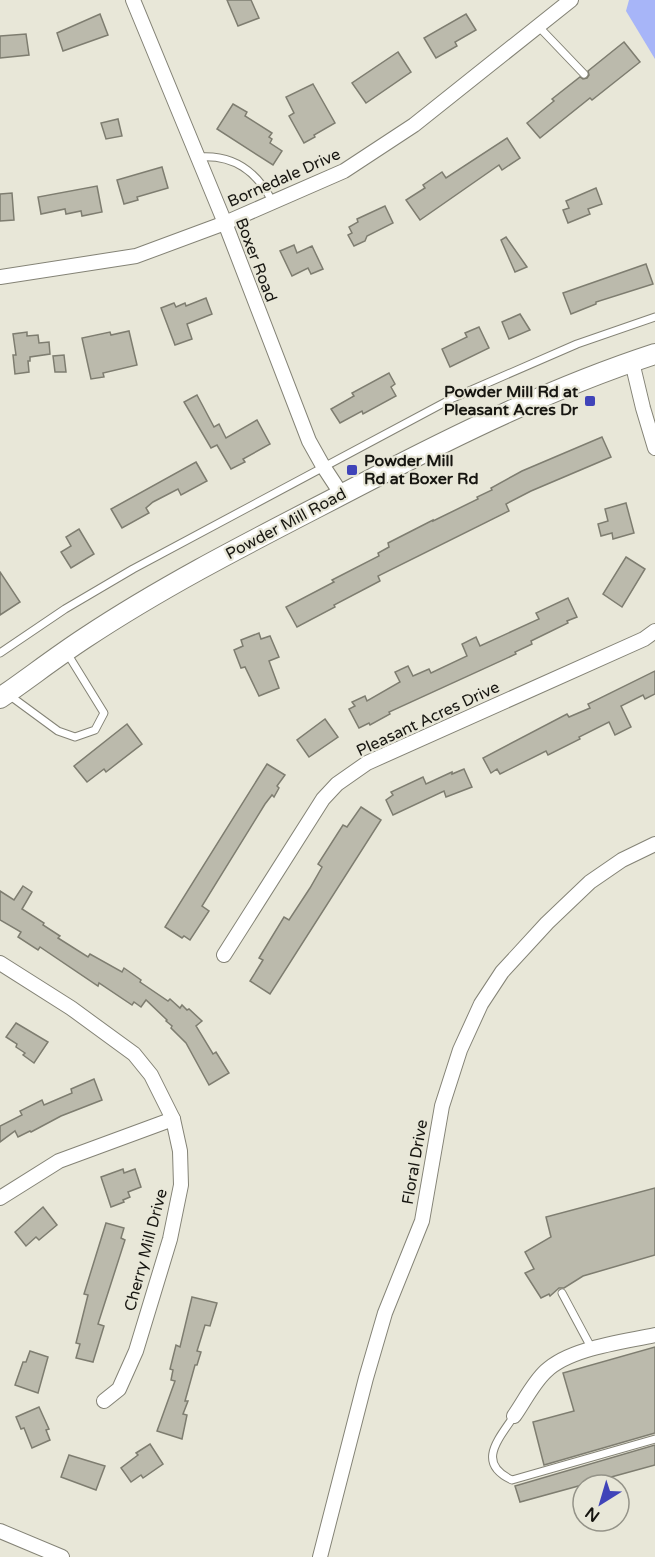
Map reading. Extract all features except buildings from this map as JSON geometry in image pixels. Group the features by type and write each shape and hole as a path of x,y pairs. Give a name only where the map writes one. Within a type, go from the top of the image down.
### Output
{"main road":[{"name":"Powder Mill Road","path":"4,696 85,638 173,584 342,495 470,429 550,393 655,354"}],"street":[{"name":"Boxer Road","path":"133,0 225,223 309,441 342,495"},
{"name":"Bornedale Drive","path":"0,277 136,256 225,223 344,171 414,125 571,0"},
{"path":"632,362 655,448"},
{"name":"Pleasant Acres Drive","path":"224,955 323,799 337,784 367,763 644,639 655,631"},
{"name":"Floral Drive","path":"320,1557 366,1378 386,1313 422,1221 442,1106 460,1050 482,1004 502,972 547,922 590,882 622,860 655,844"},
{"name":"Cherry Mill Drive","path":"0,963 71,1008 134,1054 151,1075 173,1119 180,1151 181,1185 170,1239 136,1351 118,1389 104,1401"},
{"path":"0,1198 59,1161 173,1119"},
{"path":"514,1416 546,1371 559,1361 592,1349 655,1335"},
{"path":"0,1531 62,1557"}],"lane":[{"path":"539,27 584,74"},
{"path":"198,157 215,155 242,165 264,186 273,203"},
{"path":"0,653 65,609 133,569 453,398 577,344 655,317"},
{"path":"4,696 58,731 75,737 95,730 104,713 66,652"},
{"path":"562,1293 592,1349"},
{"path":"514,1416 493,1450 491,1460 494,1468 512,1480 655,1439"}],"shaded area":[{"path":"629,0 655,0 655,59 626,11"}],"place":[{"name":"Powder Mill Rd at Pleasant Acres Dr","path":"590,401"},
{"name":"Powder Mill Rd at Boxer Rd","path":"352,470"}]}
